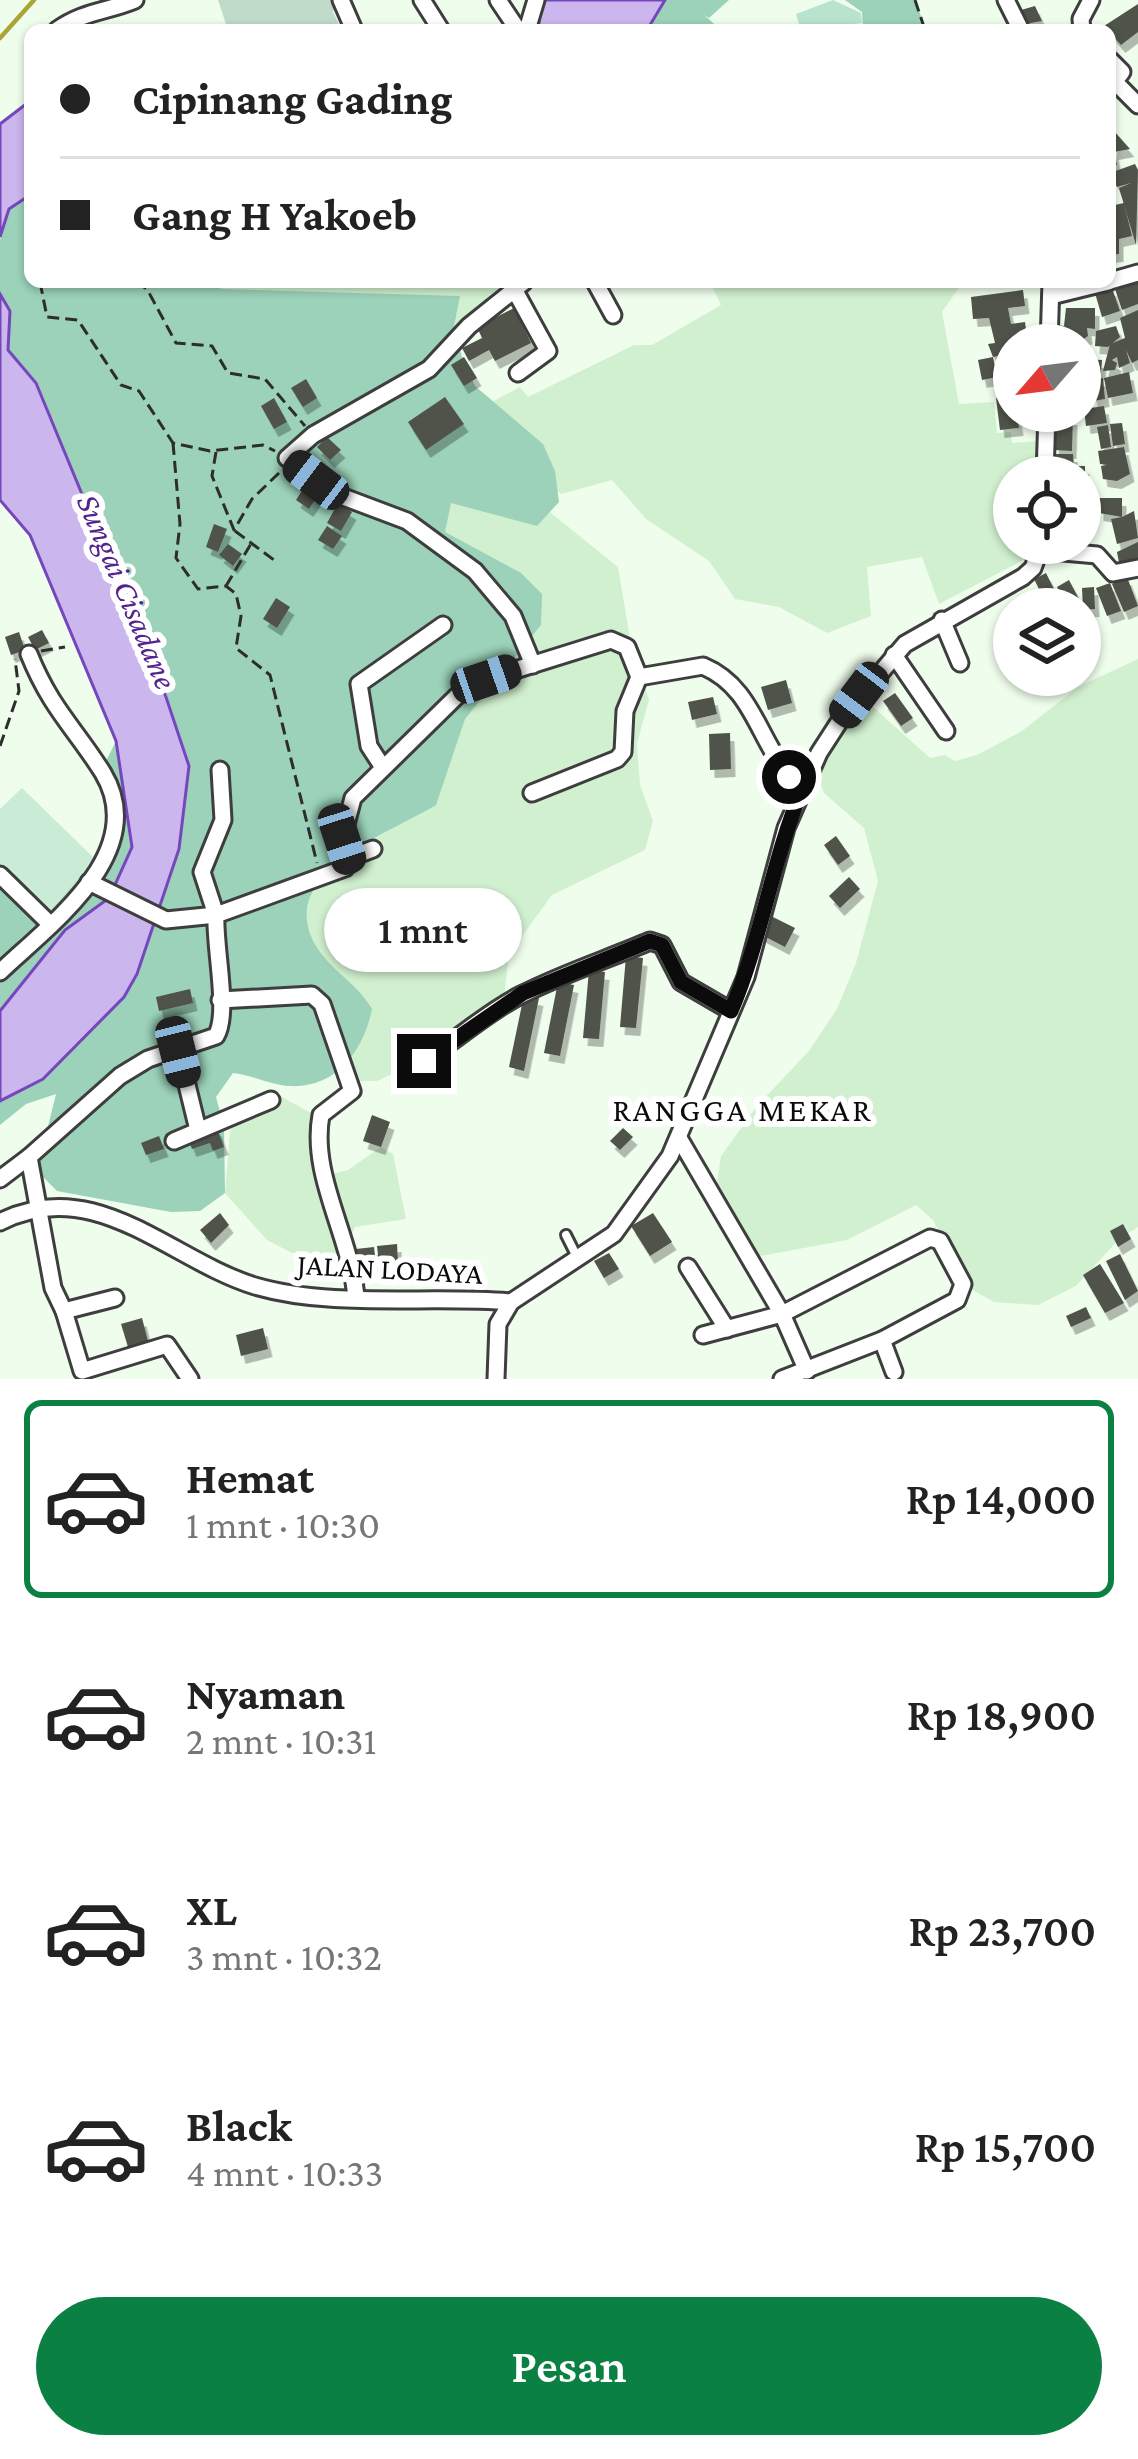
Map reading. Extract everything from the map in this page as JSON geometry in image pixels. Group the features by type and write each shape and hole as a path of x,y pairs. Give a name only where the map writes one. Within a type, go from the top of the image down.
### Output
{"street":[{"path":"66,24 90,9 115,8 135,0"},
{"path":"1116,77 1138,105"},
{"path":"516,288 429,369 313,435 290,460 338,495 407,521 475,572 513,616 533,665"},
{"path":"518,373 548,351 520,288"},
{"path":"599,288 613,315"},
{"path":"1050,324 1051,289"},
{"path":"1101,560 1113,573 1138,568"},
{"path":"496,1379 498,1324 511,1302 579,1260 638,1208 679,1138 746,976 774,861 803,787 841,719 894,655 942,620 1023,577 1031,564"},
{"path":"942,620 960,663"},
{"path":"382,766 369,746 359,683 443,625"},
{"path":"350,865 342,839 353,799 460,693 486,679 611,640 627,647 639,677 625,711 623,752 532,793"},
{"path":"0,972 95,884 112,834 113,793 53,707 29,654"},
{"path":"894,655 946,731"},
{"path":"639,677 703,666 724,677 758,718 781,768 803,787"},
{"path":"0,1179 120,1076 164,1052 178,1052 216,1036 223,1025 216,915 202,872 223,820 220,770"},
{"path":"350,865 349,858 373,849"},
{"path":"95,884 166,920 216,915 350,865"},
{"path":"0,875 51,926"},
{"path":"405,1070 435,1056 461,1031 523,993 650,941 662,945 681,982 731,1011"},
{"path":"220,1000 312,995 320,1000 352,1091 321,1115 315,1149 346,1234 356,1296"},
{"path":"178,1052 198,1130"},
{"path":"174,1141 271,1100"},
{"path":"679,1138 782,1314 807,1371"},
{"path":"29,1157 50,1274 84,1371 167,1345 190,1379"},
{"path":"0,1222 41,1207"},
{"name":"JALAN LODAYA","path":"41,1207 132,1223 254,1285 307,1295 511,1302"},
{"path":"703,1335 782,1314 936,1238 957,1270 963,1293 949,1306 882,1340 782,1379"},
{"path":"688,1267 727,1329"},
{"path":"64,1311 115,1298"},
{"path":"882,1340 894,1372"}],"lane":[{"path":"566,1235 579,1260"}],"path":[{"path":"41,288 47,316 78,320 121,385 140,391 173,443 178,565 198,589 226,586"},
{"path":"145,288 176,343 212,346 228,373 265,379 313,435"},
{"path":"173,443 217,451 263,446 290,460 252,499 234,530"},
{"path":"217,451 212,476 234,530 274,560"},
{"path":"226,586 252,542"},
{"path":"226,586 239,602 236,648 267,669 284,718 320,876"},
{"path":"0,746 19,691 11,660 65,647"}],"green space":[{"path":"218,0 338,0 333,12 339,24 226,24"},
{"path":"666,0 729,0 709,18 704,15 714,24 652,24"},
{"path":"833,0 861,13 862,23 799,24 796,14"},
{"path":"845,0 916,0 923,24 863,24 862,12"},
{"path":"24,200 24,288 224,288 218,289 460,296 454,326 475,386 543,444 555,471 559,502 537,526 451,503 445,532 521,573 542,594 541,625 465,719 436,805 343,859 310,897 307,920 316,946 372,1009 368,1024 346,1064 321,1081 289,1086 233,1073 216,1097 224,1127 225,1193 200,1211 171,1212 57,1191 37,1171 56,1094 26,1104 0,1125 0,1102 44,1080 124,997 137,975 179,850 190,766 167,696 37,382 9,350 10,311 0,292 0,240 10,209"},
{"path":"218,288 515,288 432,373 509,479 618,567 632,650 649,699 637,744 640,785 653,821 645,850 552,895 509,954 504,997 436,1053 377,1081 352,1081 265,997 454,552"},
{"path":"713,288 959,288 942,312 959,404 993,402 993,432 1011,432 1012,443 1038,441 1038,456 993,456 993,564 1016,564 939,604 922,557 867,567 871,616 827,633 779,607 735,599 709,561 646,519 612,480 561,494 495,428 492,402 520,387 528,397 634,345 652,345 721,305"},
{"path":"1138,659 1138,1227 1119,1239 1076,1286 1038,1305 994,1302 969,1288 933,1220 916,1205 847,1240 760,1256 722,1204 717,1183 721,1156 757,1106 809,1051 837,1009 856,963 878,881 864,828 824,793 815,769 825,750 864,699 930,758 945,755 955,761 1022,731 1067,696 1101,696 1101,676"},
{"path":"115,743 132,847 109,898 65,929 0,1009 0,885 90,862 114,834 106,761"},
{"path":"22,788 96,860 47,915 0,867 0,809"},
{"path":"280,1096 331,1124 323,1147 331,1174 348,1170 381,1147 393,1154 406,1219 355,1227 345,1249 336,1256 292,1253 267,1240 225,1193 230,1132 235,1111"}],"shaded area":[{"path":"542,0 665,0 651,24 539,24"},
{"path":"24,106 24,199 9,209 0,237 0,124"},
{"path":"0,294 10,311 8,350 36,383 166,697 189,766 179,849 137,974 124,997 43,1079 0,1101 0,1011 65,930 109,898 132,847 116,741 30,535 0,500"}],"building":[{"path":"1138,4 1138,32 1121,45 1116,24 1107,24"},
{"path":"1035,6 1042,21 1025,24 1021,10"},
{"path":"1116,133 1130,149 1116,152"},
{"path":"1135,164 1138,170 1136,245 1119,188 1131,183 1117,187 1116,171"},
{"path":"1124,203 1132,236 1119,239 1116,254 1116,205"},
{"path":"1125,278 1138,278 1138,304 1122,310 1115,288 1124,279 1126,285"},
{"path":"1112,288 1120,311 1102,317 1095,293"},
{"path":"1023,290 1025,306 1008,308 1011,324 993,324 993,335 989,318 973,319 971,297"},
{"path":"514,308 531,343 495,361 489,350 469,361 462,348 482,338 477,327"},
{"path":"1066,308 1095,308 1095,324 1064,324"},
{"path":"1138,310 1138,360 1132,363 1126,350 1130,363 1119,368 1117,357 1112,360 1117,363 1115,370 1103,371 1110,344 1125,338 1120,318"},
{"path":"1116,326 1120,337 1108,347 1101,346 1101,330"},
{"path":"464,357 477,378 464,386 451,365"},
{"path":"993,357 993,378 982,380 978,360"},
{"path":"1129,372 1133,393 1108,398 1104,378"},
{"path":"306,379 317,398 303,407 291,388"},
{"path":"445,397 464,424 426,450 408,422"},
{"path":"274,398 287,422 274,429 261,406"},
{"path":"1122,423 1125,444 1113,446 1110,424"},
{"path":"1108,425 1111,447 1101,449 1101,426"},
{"path":"1055,432 1073,432 1072,451 1054,450"},
{"path":"327,437 341,450 330,460 317,447"},
{"path":"1124,447 1130,474 1117,481 1103,479 1101,466 1107,465 1101,464 1098,451"},
{"path":"307,483 320,492 309,509 296,500"},
{"path":"1101,498 1122,498 1122,517 1101,513"},
{"path":"338,503 352,512 341,531 327,523"},
{"path":"1134,511 1138,538 1117,544 1111,519"},
{"path":"214,524 227,529 218,552 206,547"},
{"path":"327,526 342,536 333,549 318,540"},
{"path":"1138,542 1138,562 1120,568 1117,552"},
{"path":"228,544 242,554 233,566 219,555"},
{"path":"1046,573 1054,588 1038,588 1034,579"},
{"path":"1127,577 1138,606 1124,612 1112,584"},
{"path":"1110,583 1121,611 1107,616 1101,588 1096,588"},
{"path":"276,598 290,607 277,628 263,619"},
{"path":"42,630 49,643 35,650 28,637"},
{"path":"19,632 25,650 11,655 5,637"},
{"path":"786,680 792,703 768,710 761,687"},
{"path":"895,693 913,718 901,726 883,701"},
{"path":"713,697 717,714 692,720 688,702"},
{"path":"730,733 731,769 710,770 709,734"},
{"path":"836,836 850,856 838,865 824,845"},
{"path":"849,877 860,889 840,908 829,896"},
{"path":"769,915 795,928 785,947 760,934"},
{"path":"626,956 643,958 636,1028 620,1027"},
{"path":"589,970 605,972 599,1039 583,1038"},
{"path":"558,982 574,985 560,1056 544,1053"},
{"path":"190,989 193,1003 159,1011 156,997"},
{"path":"524,995 539,998 524,1071 509,1067"},
{"path":"372,1115 390,1122 381,1147 363,1141"},
{"path":"217,1128 224,1147 213,1151 210,1143 192,1149 188,1139"},
{"path":"623,1128 633,1137 620,1150 610,1141"},
{"path":"159,1136 164,1149 146,1155 141,1143"},
{"path":"220,1213 229,1225 211,1243 200,1230"},
{"path":"653,1213 672,1242 650,1256 631,1226"},
{"path":"1123,1224 1131,1239 1118,1247 1110,1231"},
{"path":"397,1244 398,1262 379,1264 377,1246"},
{"path":"374,1247 376,1265 358,1266 356,1249"},
{"path":"609,1253 619,1269 604,1278 594,1261"},
{"path":"1120,1254 1138,1291 1125,1300 1106,1261"},
{"path":"1100,1264 1124,1303 1105,1313 1083,1275"},
{"path":"1086,1307 1091,1318 1071,1327 1066,1316"},
{"path":"142,1318 148,1341 128,1347 121,1324"},
{"path":"263,1328 268,1349 241,1356 236,1335"}],"railway":[{"path":"0,38 34,0"}],"district":[{"name":"RANGGA MEKAR","path":"743,1109"}],"route":[{"path":"424,1061 461,1031 523,993 650,941 667,951 681,982 731,1011 746,976 774,861 803,787 789,777"}],"water label":[{"name":"Sungai Cisadane","path":"128,591"}]}
